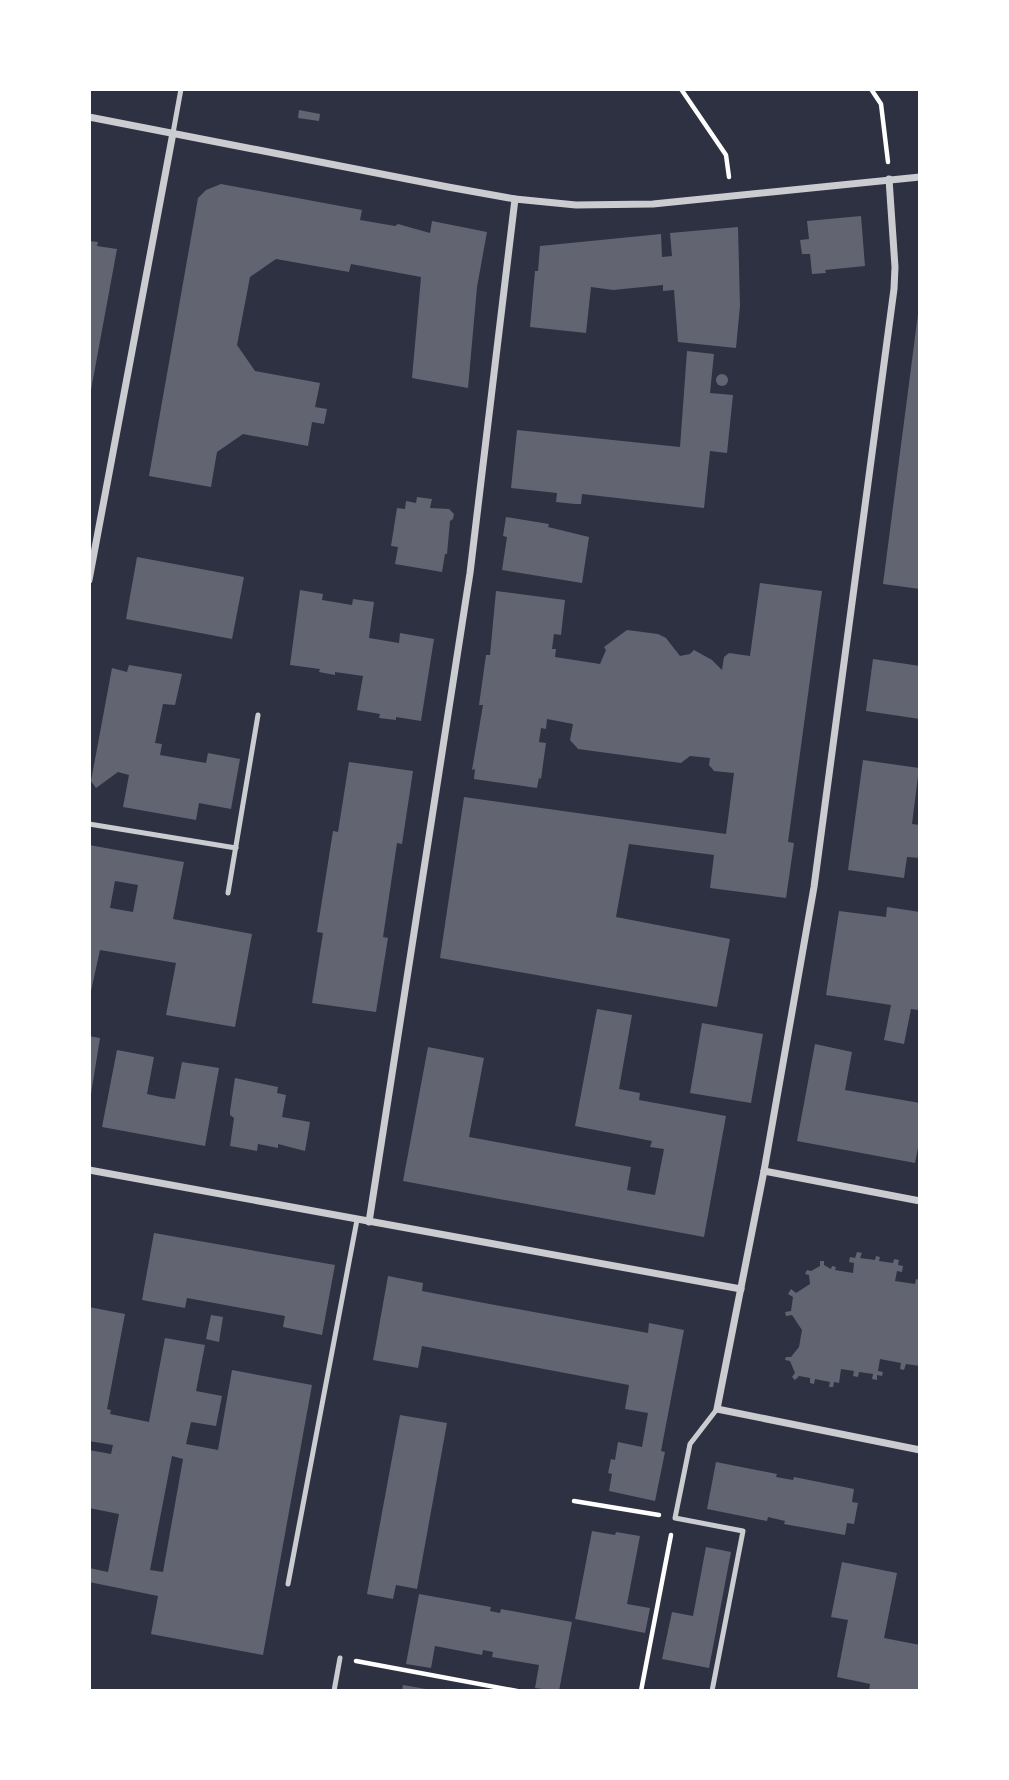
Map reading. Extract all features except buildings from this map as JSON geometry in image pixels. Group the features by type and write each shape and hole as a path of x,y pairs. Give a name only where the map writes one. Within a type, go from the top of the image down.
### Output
{"street":[{"path":"89,117 515,199 576,205 617,206 920,177"},
{"path":"89,580 173,132"},
{"path":"890,180 894,289 814,887 764,1171 717,1409 920,1450"},
{"path":"369,1222 470,573 515,199"},
{"path":"89,1170 741,1289"},
{"path":"764,1171 920,1201"}],"lane":[{"path":"173,132 181,89"},
{"path":"228,893 258,716"},
{"path":"89,824 236,848"},
{"path":"288,1584 357,1220"},
{"path":"712,1691 743,1531 675,1518 690,1444 717,1409"},
{"path":"334,1691 340,1658"}],"path":[{"path":"681,89 726,155 731,196"},
{"path":"871,89 881,104 890,180"},
{"path":"574,1501 675,1518 641,1691"},
{"path":"340,1658 517,1691"}]}
